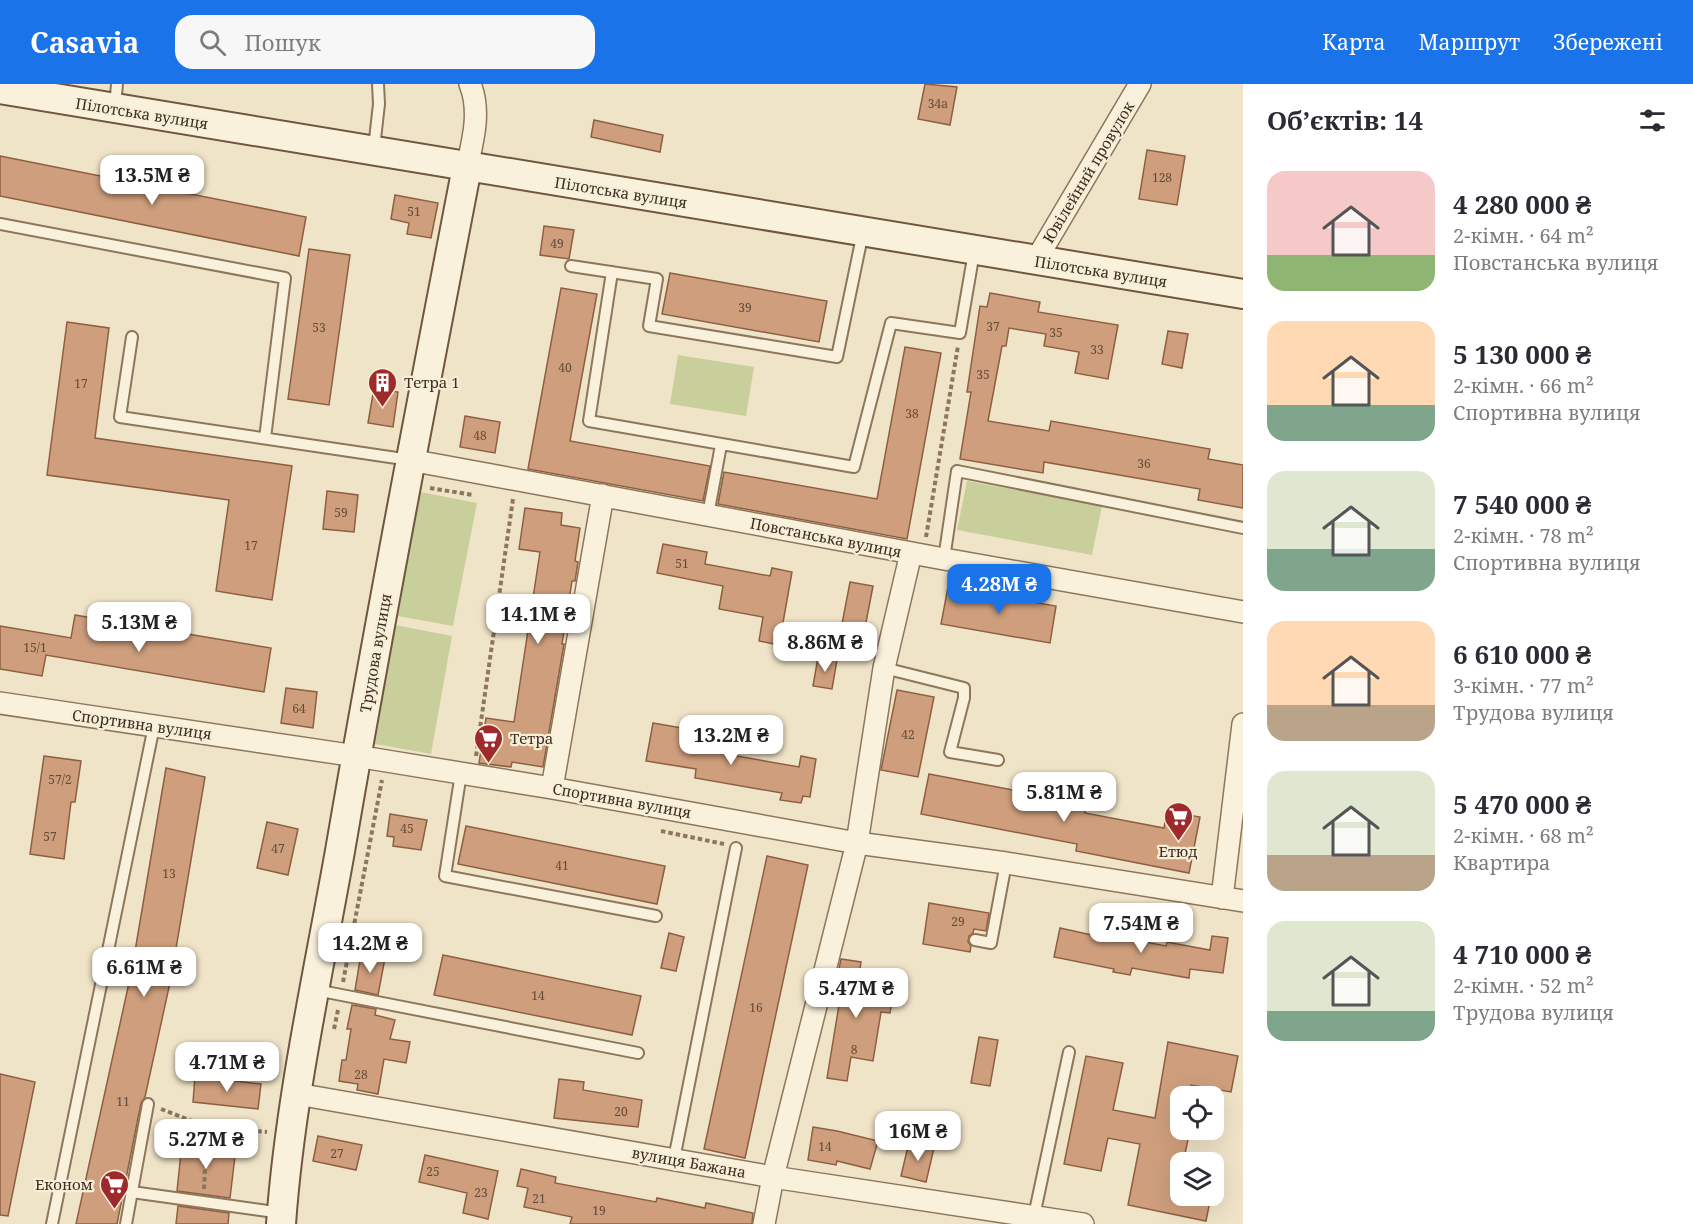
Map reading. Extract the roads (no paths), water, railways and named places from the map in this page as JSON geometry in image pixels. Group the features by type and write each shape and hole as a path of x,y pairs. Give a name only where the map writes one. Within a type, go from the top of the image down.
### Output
{"main road":[{"name":"Пілотська вулиця","path":"0,89 116,96 374,151 1243,294"},
{"name":"Трудова вулиця","path":"281,1219 297,1094 356,756 467,167"}],"street":[{"name":"Трудова вулиця","path":"467,167 476,127 474,93 470,84"},
{"name":"Ювілейний провулок","path":"1036,260 1140,84"},
{"name":"Повстанська вулиця","path":"410,460 1243,612"},
{"path":"552,788 603,495"},
{"path":"764,1224 773,1176 857,843 884,668 917,554"},
{"name":"Спортивна вулиця","path":"0,703 356,756 468,769 552,788 857,843 1006,863 1243,901"},
{"path":"1222,898 1243,724"},
{"name":"вулиця Бажана","path":"297,1094 773,1176 1083,1224"}],"lane":[{"path":"374,151 379,104 378,84"},
{"path":"0,224 285,278 265,438"},
{"path":"571,266 657,279 649,326 837,357 863,232"},
{"path":"612,272 589,421 854,467 891,323 960,333 975,250"},
{"path":"132,338 120,417 410,460"},
{"path":"708,515 721,445"},
{"path":"944,559 957,471 1243,528"},
{"path":"884,668 964,688 964,698 950,752 998,760"},
{"path":"52,1224 154,726"},
{"path":"468,769 445,876 656,916"},
{"path":"674,1159 736,848"},
{"path":"975,940 991,943 1006,863"},
{"path":"315,990 638,1053"},
{"path":"1034,1216 1069,1052"},
{"path":"126,1224 148,1104"},
{"path":"132,1192 203,1202 281,1219"}],"place":[{"name":"Тетра 1","path":"383,408"},
{"name":"Тетра","path":"489,764"},
{"name":"Етюд","path":"1178,842"},
{"name":"Економ","path":"114,1210"}]}
